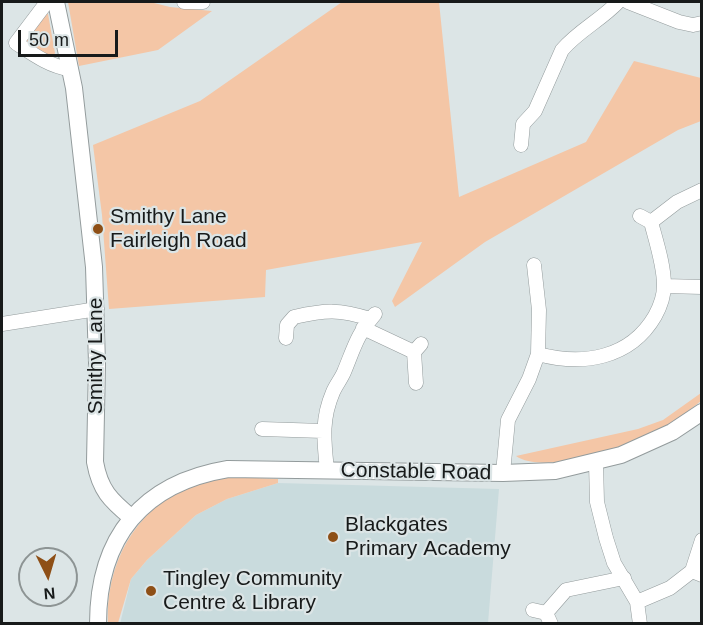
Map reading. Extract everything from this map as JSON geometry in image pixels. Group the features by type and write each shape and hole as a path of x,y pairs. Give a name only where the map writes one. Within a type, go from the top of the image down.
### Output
{"street":[{"path":"2,46 16,43 47,2"},
{"name":"Smithy Lane","path":"56,2 82,156 97,309 95,462 98,477 105,492 132,518"},
{"path":"184,2 203,2"},
{"path":"521,145 519,118 535,111 562,50 618,2"},
{"path":"628,2 679,22 693,25 702,23"},
{"path":"16,43 56,67 69,69"},
{"path":"538,354 566,360 607,356 630,344 648,328 659,308 664,286 645,219 702,190"},
{"path":"503,473 508,420 529,379 538,354 539,310 534,265"},
{"path":"664,286 702,287"},
{"path":"2,324 97,309"},
{"path":"286,338 287,325 294,317 330,310 346,311 418,348 416,383"},
{"path":"327,470 323,430 326,410 334,389 343,375 355,340 369,321"},
{"name":"Constable Road","path":"132,518 149,501 184,480 228,469 503,473 555,471 596,463 651,443 702,412"},
{"path":"262,429 323,430"},
{"path":"596,463 597,502 606,538 614,563 637,602 640,624"},
{"path":"98,624 102,578 108,558 119,536 132,518"},
{"path":"637,602 697,573 702,540"},
{"path":"543,616 566,590 624,578"}],"shaded area":[{"path":"68,2 150,2 170,7 212,11 158,50 79,66"},
{"path":"342,2 439,2 459,197 586,142 634,61 701,78 701,121 678,130 485,242 395,307 392,301 422,242 266,270 265,297 109,309 102,215 93,145 200,101"},
{"path":"46,13 55,53 53,57 49,57 26,41"},
{"path":"701,393 701,401 679,418 626,445 594,455 559,462 542,463 516,456 638,429 663,420"},
{"path":"234,477 278,479 278,483 227,499 196,515 147,560 131,579 118,623 108,624 108,602 118,561 139,525 170,497 201,483"},
{"name":"Blackgates Primary Academy","path":"278,483 499,489 488,623 120,624 131,579 147,560 196,515 227,499"}],"place":[{"name":"Smithy Lane Fairleigh Road","path":"98,229"},
{"name":"Blackgates Primary Academy","path":"333,537"},
{"name":"Tingley Community Centre & Library","path":"151,591"}]}
